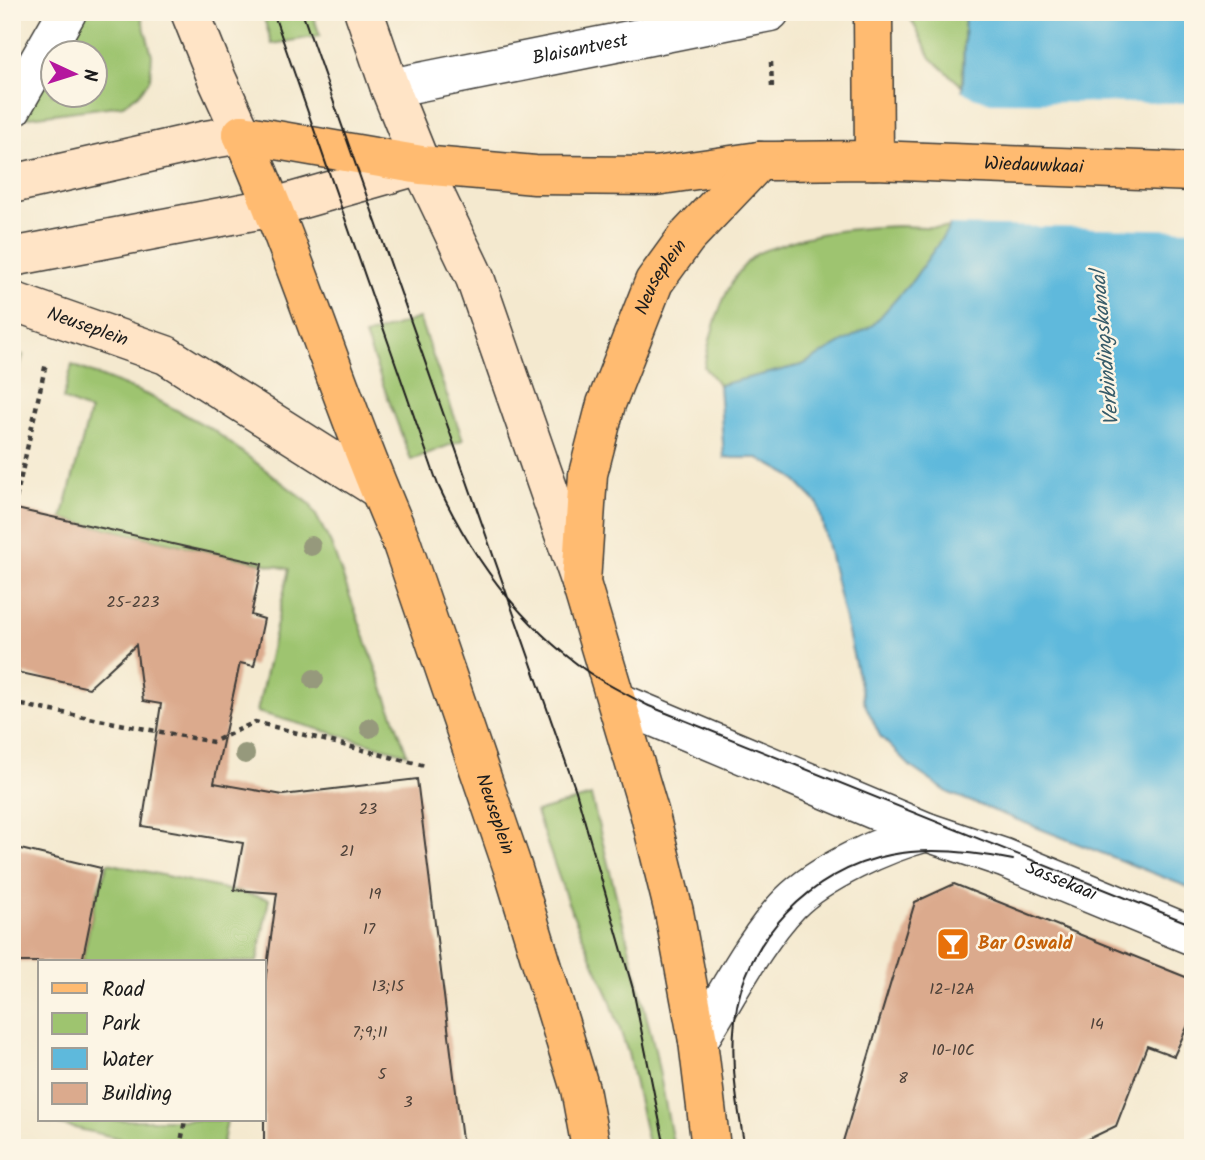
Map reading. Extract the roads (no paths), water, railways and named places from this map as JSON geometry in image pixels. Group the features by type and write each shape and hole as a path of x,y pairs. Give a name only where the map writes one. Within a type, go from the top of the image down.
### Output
{"main road":[{"path":"243,134 421,165 535,175 655,176 759,161 874,160 873,12"},
{"name":"Neuseplein","path":"243,134 274,207 378,489 400,538 512,866 580,1089 591,1148"},
{"name":"Wiedauwkaai","path":"874,160 1193,172"},
{"name":"Neuseplein","path":"711,1148 698,1041 671,900 618,702 581,583 588,474 606,404 654,282 686,237 759,161"}],"street":[{"path":"12,108 67,12"},
{"path":"12,184 205,140 243,134 216,79 190,12"},
{"path":"12,257 274,207 421,165 390,88 364,12"},
{"name":"Blaisantvest","path":"390,88 770,12"},
{"name":"Neuseplein","path":"421,165 475,278 581,583"},
{"name":"Neuseplein","path":"12,301 166,355 378,489"},
{"path":"618,702 927,832"},
{"path":"698,1041 770,927 792,901 857,858 898,839 927,832"},
{"name":"Sassekaai","path":"927,832 1004,858 1193,936"}],"water":[{"name":"Verbindingskanaal","path":"965,12 1193,12 1193,889 949,793 911,767 880,736 864,702 818,504 791,476 758,458 724,458 719,385 802,365 873,325 913,280 949,228 963,81"}],"tram line":[{"path":"273,12 438,485 483,564 541,633 588,672 649,706 1193,925"},
{"path":"302,12 576,791 633,989 665,1148"},
{"path":"745,1148 734,1068 735,1020 741,991 752,963 767,937 786,913 834,876 861,863 890,855 920,851 951,852 1013,860"}],"place":[{"name":"Bar Oswald","path":"953,944"}]}
